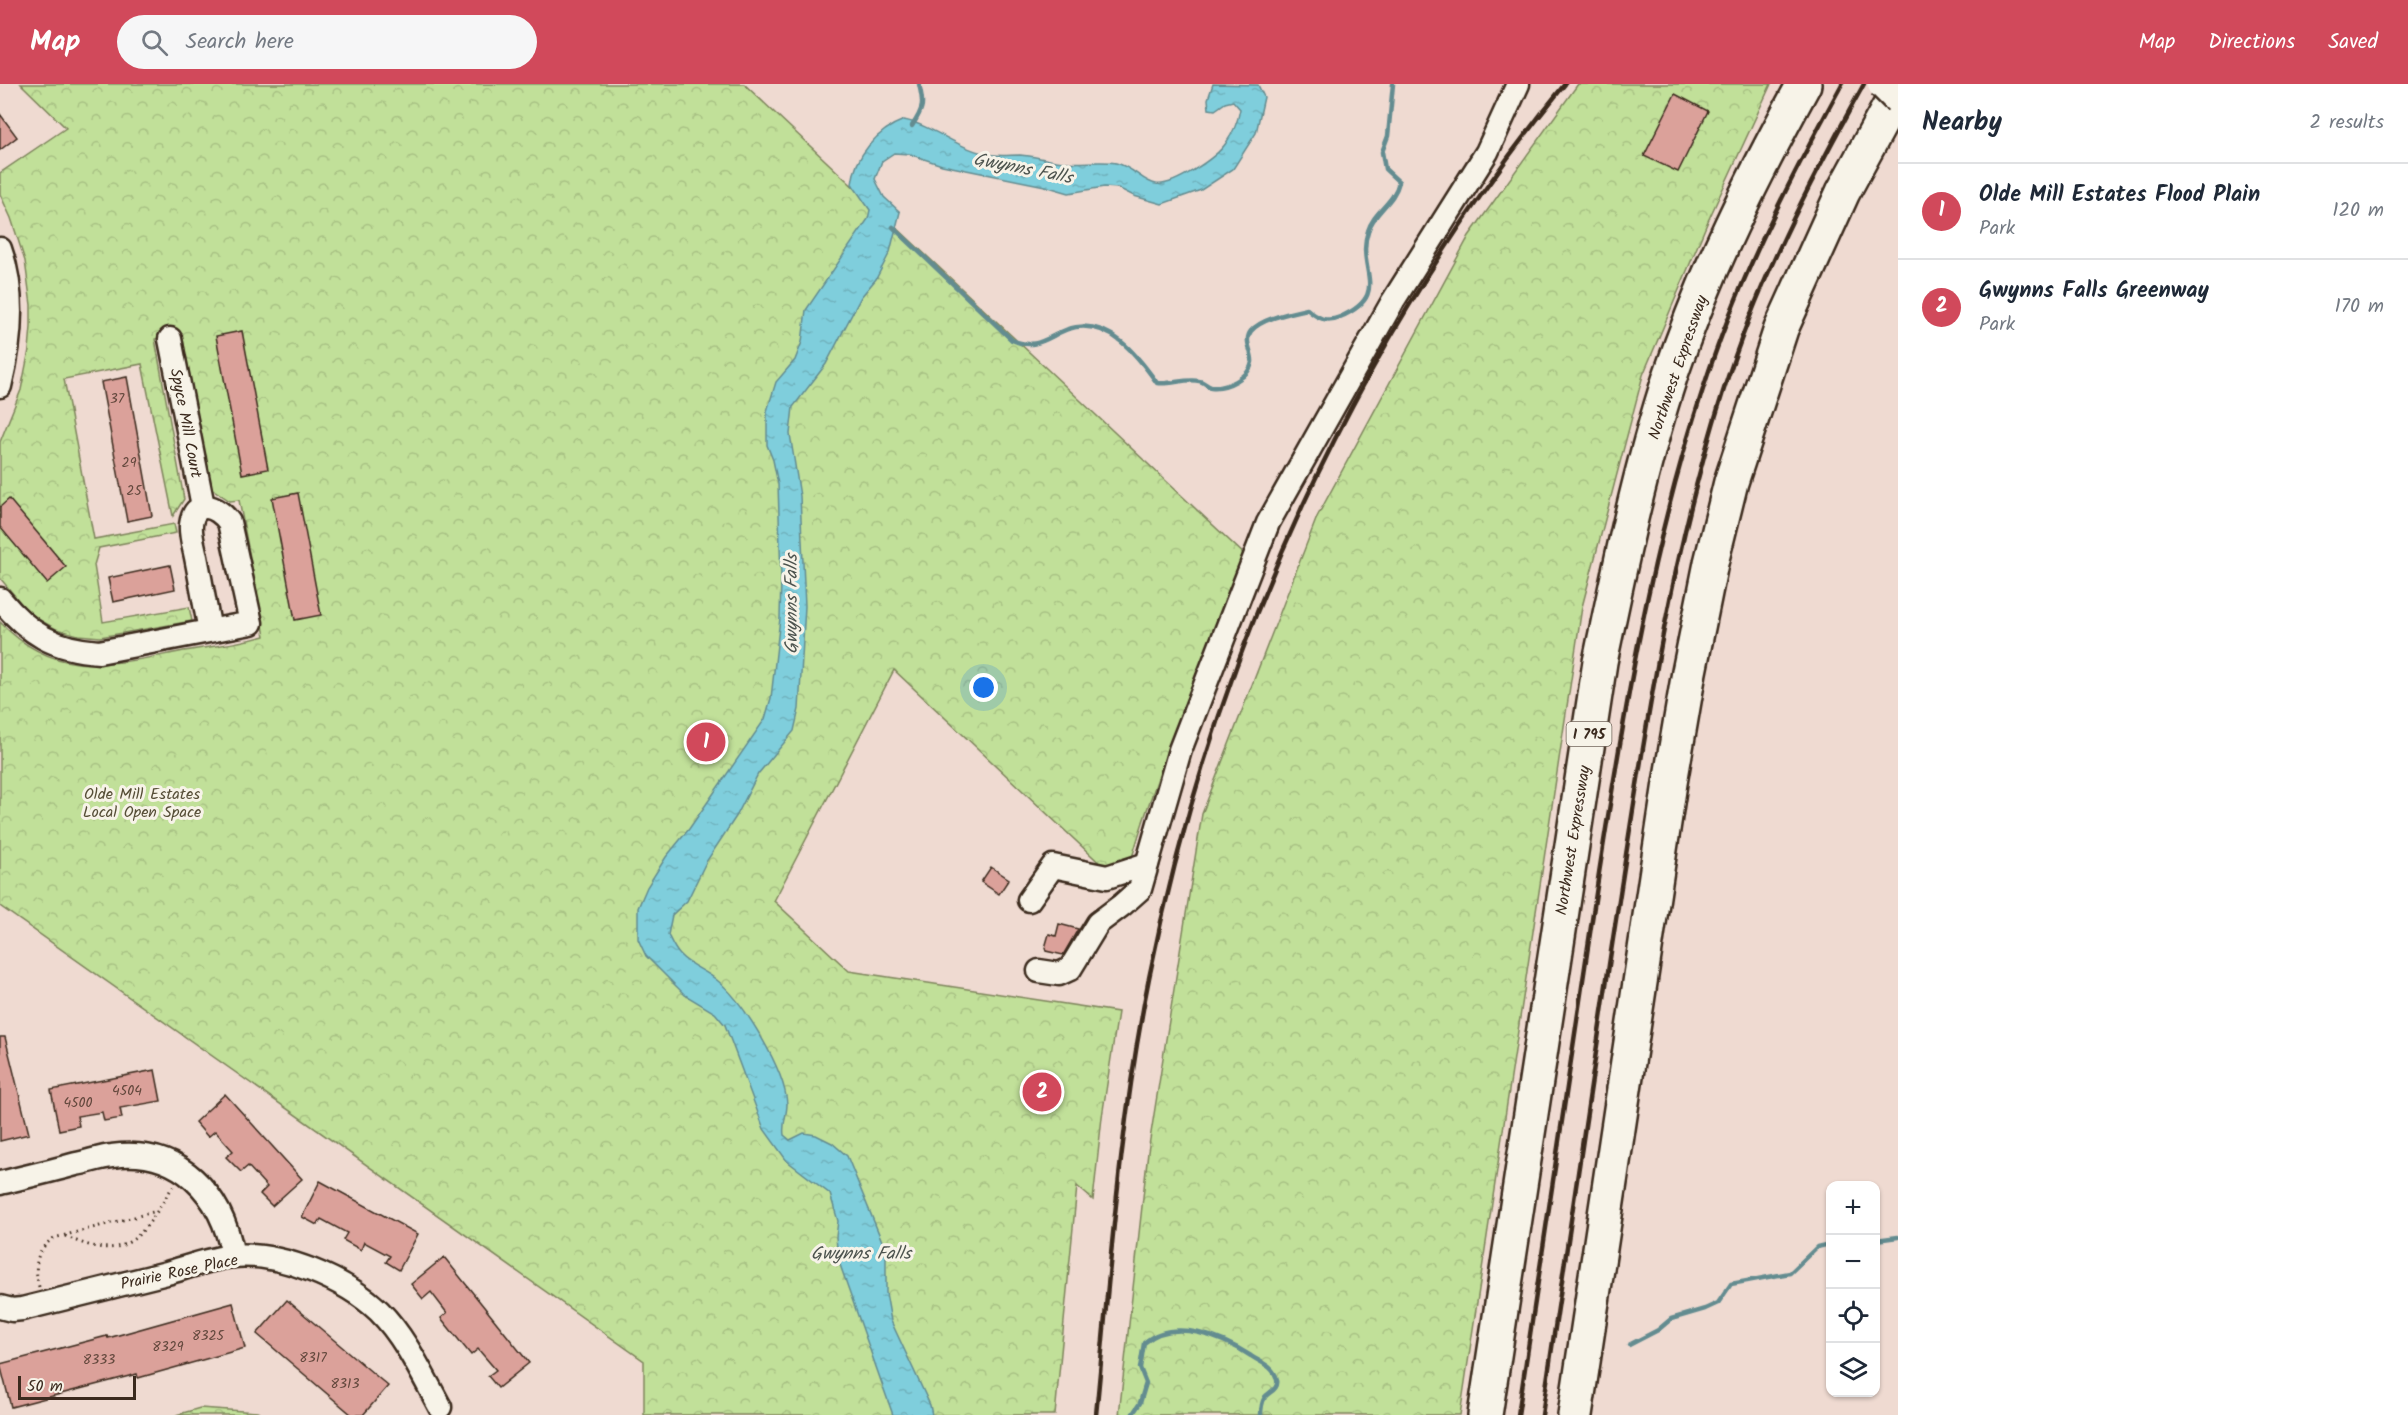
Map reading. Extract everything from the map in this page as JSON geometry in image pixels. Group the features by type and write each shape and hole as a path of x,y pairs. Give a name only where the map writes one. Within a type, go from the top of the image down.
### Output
{"highway":[{"name":"Northwest Expressway","path":"1485,1415 1600,662 1623,546 1671,373 1700,297 1726,234 1765,154 1804,84"},
{"path":"1575,1415 1670,783 1689,672 1731,483 1781,329 1844,192 1898,92"}],"main road":[{"path":"1882,84 1898,100"}],"street":[{"path":"1039,971 1059,974 1070,969 1098,922 1140,889 1180,750 1268,524 1393,301 1487,152 1518,84"},
{"path":"0,249 9,292 10,324 7,360 0,386"},
{"name":"Spyce Mill Court","path":"170,339 203,506"},
{"path":"0,599 16,619 35,633 63,647 99,652 251,623 229,522 223,512 212,507 203,506 197,511 192,518 190,528 210,630"},
{"path":"1029,900 1053,866 1107,877 1147,864"},
{"path":"0,1183 112,1156 136,1155 155,1158 182,1171 204,1188 219,1211 229,1233 233,1256"},
{"name":"Prairie Rose Place","path":"0,1306 12,1310 43,1304 233,1256 289,1263 315,1271 360,1296 379,1312 396,1332 440,1407"}],"path":[{"path":"64,1235 88,1247 99,1249 120,1247 139,1236 182,1171"},
{"path":"43,1304 35,1271 38,1255 46,1243 64,1235 157,1211"}],"green space":[{"name":"Olde Mill Estates Local Open Space","path":"21,84 744,84 1248,558 1238,581 1234,578 1175,731 1124,886 894,670 774,901 849,971 1118,1012 1102,1117 1093,1200 1077,1186 1055,1415 644,1415 644,1361 0,906 0,622 41,653 84,664 130,661 265,636 239,500 230,501 211,488 182,334 155,339 184,499 173,516 142,364 64,379 94,539 174,524 176,533 99,548 94,565 103,622 189,607 192,621 100,637 78,635 56,629 38,619 24,607 0,578 0,442 21,390 29,350 31,305 25,261 11,218 0,194 0,173 66,128"},
{"path":"1578,84 1771,84 1708,221 1643,375 1582,607 1460,1415 1119,1415 1148,1152 1202,814 1317,517 1469,236"},
{"path":"200,1408 257,1412 264,1415 176,1415"}],"water":[{"name":"Gwynns Falls","path":"1213,84 1258,85 1264,97 1256,133 1233,169 1201,190 1162,204 1134,196 1118,188 1104,187 1069,193 942,165 909,154 894,153 882,161 875,179 884,197 900,212 890,252 876,279 861,297 826,364 793,407 790,434 800,496 805,606 799,709 794,731 758,774 737,815 706,862 687,901 672,915 668,935 676,951 684,959 714,977 728,991 762,1038 785,1090 787,1104 784,1135 790,1140 804,1133 816,1135 832,1143 847,1156 886,1251 886,1293 891,1321 930,1405 932,1415 893,1415 838,1259 836,1237 838,1221 830,1194 787,1161 764,1129 725,1025 715,1013 685,995 646,956 638,939 638,908 647,887 666,857 689,829 765,719 771,698 780,618 781,578 778,484 767,445 767,411 776,382 795,360 802,342 806,310 868,219 870,210 852,184 858,164 869,145 885,130 904,120 926,127 981,153 1020,155 1054,161 1116,163 1151,183 1164,184 1183,176 1214,156 1233,131 1240,109 1233,101 1215,110 1209,109 1208,99"}],"building":[{"path":"1675,94 1708,111 1678,172 1644,156"},
{"path":"0,114 17,137 0,150"},
{"path":"242,331 268,469 242,474 216,336"},
{"path":"127,377 152,516 127,521 101,382"},
{"path":"298,493 321,615 295,620 272,498"},
{"path":"9,499 66,567 47,583 0,527 0,507"},
{"path":"170,565 175,589 113,602 108,578"},
{"path":"991,867 1009,879 999,894 981,882"},
{"path":"1059,924 1078,929 1063,955 1046,951 1045,948 1049,934 1056,936"},
{"path":"0,1037 5,1037 29,1134 0,1141"},
{"path":"155,1070 161,1101 120,1108 122,1118 104,1121 102,1112 77,1116 79,1126 59,1130 51,1090"},
{"path":"225,1094 302,1179 272,1206 260,1194 267,1187 248,1166 241,1172 226,1157 233,1151 215,1131 208,1137 195,1122"},
{"path":"320,1181 418,1234 399,1270 386,1262 390,1256 364,1242 361,1250 343,1240 347,1233 321,1219 317,1225 302,1217"},
{"path":"444,1257 529,1363 498,1388 488,1376 496,1370 478,1349 471,1355 441,1318 447,1313 431,1292 423,1299 411,1284"},
{"path":"287,1300 388,1386 363,1415 352,1415 257,1334"},
{"path":"233,1303 245,1348 138,1378 137,1374 11,1407 0,1364 107,1336 108,1338"}],"waterway":[{"path":"912,126 922,106 919,84"},
{"path":"893,227 1012,340 1028,344 1041,342 1068,329 1083,326 1096,328 1120,341 1141,361 1157,383 1194,380 1211,387 1230,384 1247,373 1250,367 1252,358 1248,339 1256,326 1277,317 1307,309 1322,319 1335,319 1356,308 1365,299 1369,290 1365,245 1368,231 1375,218 1393,196 1399,182 1385,169 1382,152 1388,136 1393,84"},
{"path":"1880,1239 1898,1237"},
{"path":"1629,1345 1658,1330 1671,1319 1718,1303 1731,1284 1790,1273 1817,1247 1826,1245"},
{"path":"1132,1415 1140,1403 1146,1383 1140,1368 1144,1343 1156,1335 1169,1331 1198,1333 1226,1342 1270,1368 1277,1380 1277,1386 1265,1397 1261,1415"}],"railway":[{"path":"1096,1415 1123,1141 1139,1032 1177,857 1212,737 1254,620 1303,506 1358,395 1421,287 1489,183 1565,84"},
{"path":"1518,1415 1619,749 1654,567 1685,446 1732,308 1784,194 1842,84"},
{"path":"1542,1415 1642,752 1664,631 1690,511 1723,392 1752,312 1804,196 1864,84"}],"place":[{"name":"Olde Mill Estates Flood Plain","path":"706,742"},
{"name":"Gwynns Falls Greenway","path":"1042,1092"}]}
